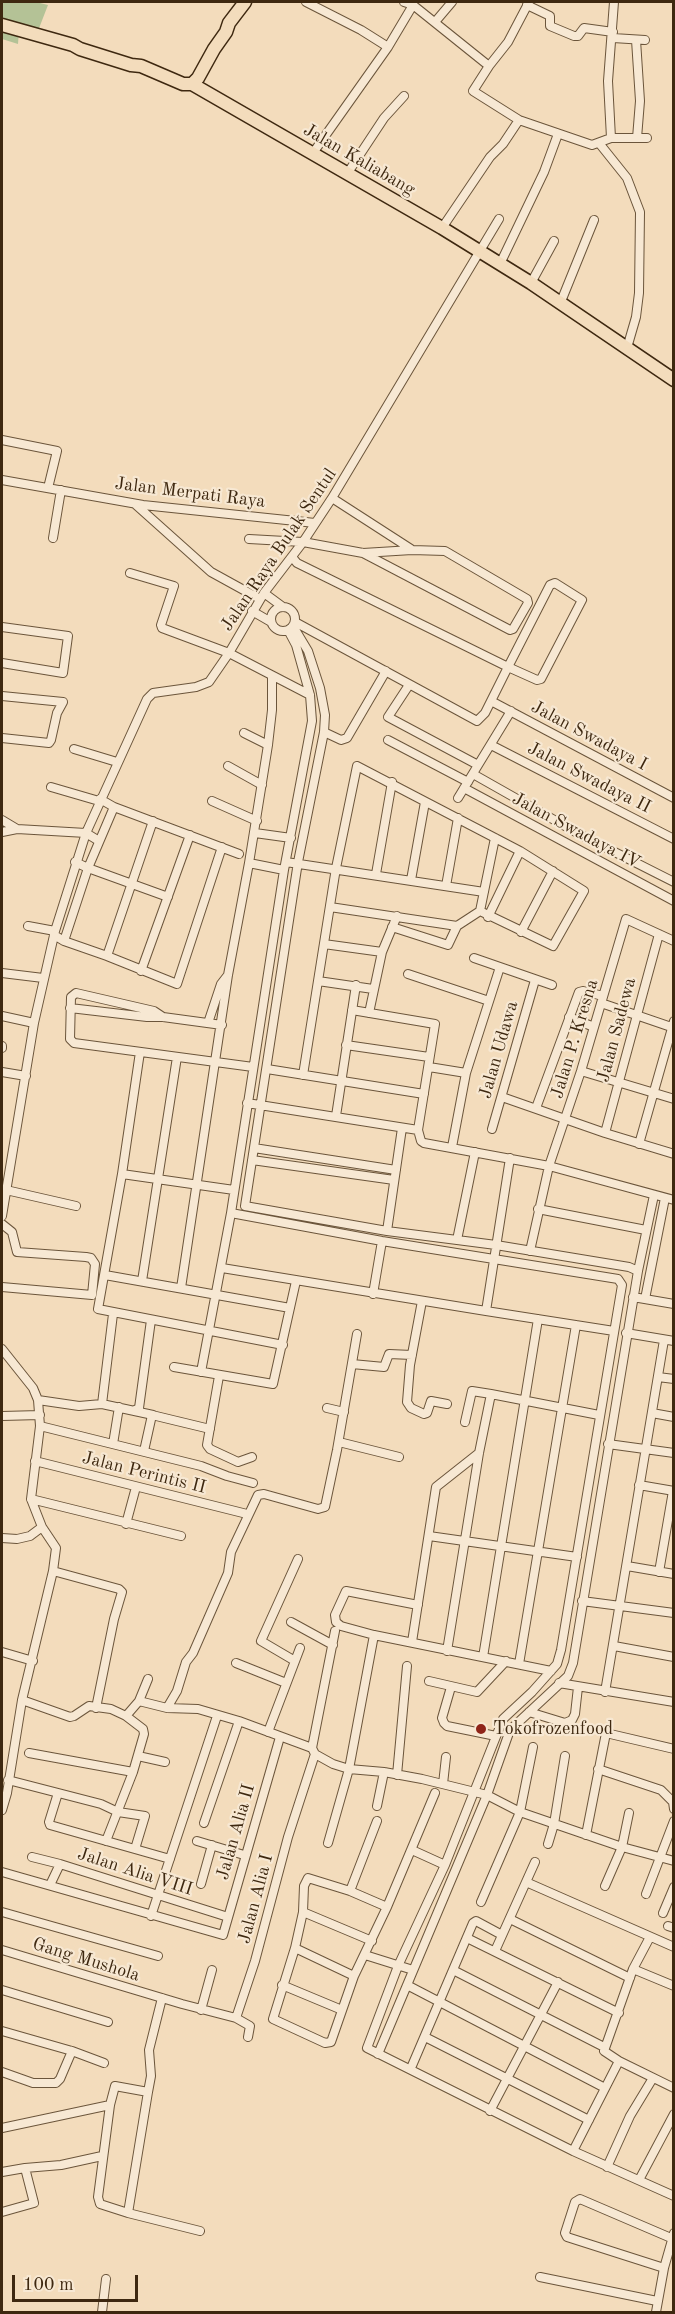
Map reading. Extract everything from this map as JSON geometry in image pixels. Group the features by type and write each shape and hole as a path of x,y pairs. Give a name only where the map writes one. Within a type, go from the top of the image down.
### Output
{"main road":[{"path":"192,84 226,32 228,23 245,2"},
{"name":"Jalan Kaliabang","path":"2,25 131,65 141,66 183,84 192,84 442,228 531,283 674,380"}],"street":[{"path":"306,2 361,30 388,47"},
{"path":"405,2 413,5 489,66"},
{"path":"435,22 452,2"},
{"path":"611,138 608,81 614,2"},
{"path":"645,40 584,28 578,36 574,36 550,26 550,16 528,3 508,42 473,91 519,120 582,143 599,143 611,138 647,138"},
{"path":"313,153 388,47 413,5"},
{"path":"636,40 640,101 637,138"},
{"path":"347,174 384,118 404,96"},
{"path":"442,228 490,157 509,136 519,120"},
{"path":"500,264 544,172 558,134"},
{"path":"599,143 627,178 640,212 638,301 627,348"},
{"name":"Jalan Raya Bulak Sentul","path":"2,1216 34,1023 54,933 86,833 149,696 153,693 204,686 209,682 229,653 262,596 303,542 332,498 499,219"},
{"path":"560,304 594,220"},
{"path":"531,283 554,241"},
{"path":"2,440 57,451 48,488"},
{"name":"Jalan Merpati Raya","path":"2,480 137,504 315,523"},
{"path":"53,538 61,490"},
{"path":"332,498 412,550"},
{"path":"137,504 211,572 292,612 296,645 310,695 312,721 285,866 222,1268 201,1372"},
{"path":"249,539 303,542 363,553 412,550 445,551 527,599 528,603 513,629 510,630 363,553"},
{"path":"252,611 271,622 278,630 292,626 386,671 477,721 480,720 491,700 508,667 550,585 555,583 581,599 581,602 541,679 535,680 508,667 297,563 292,557"},
{"path":"130,573 174,586 162,628 229,653 310,695"},
{"path":"271,622 273,612 283,607"},
{"path":"292,626 308,651 320,688 325,715 324,732 298,862 245,1206 387,1231 496,1245 629,1267 638,1271"},
{"path":"2,627 68,636 63,673 2,663"},
{"path":"324,732 341,740 347,738 386,671"},
{"path":"181,1288 228,975 255,833 272,710 272,676"},
{"path":"409,685 388,717 478,765"},
{"path":"2,696 63,702 57,713 49,743 2,738"},
{"name":"Jalan Swadaya I","path":"491,700 674,798"},
{"path":"458,798 511,711"},
{"path":"244,733 268,745"},
{"name":"Jalan Swadaya IV","path":"388,741 674,901"},
{"name":"Jalan Swadaya II","path":"491,745 674,839"},
{"path":"74,749 117,762"},
{"path":"228,766 262,785"},
{"path":"303,1075 336,868 357,766 520,851 583,889 580,900 554,945 480,912"},
{"path":"473,774 579,834 674,882"},
{"path":"303,777 315,778"},
{"path":"376,874 392,783"},
{"path":"51,787 100,800 239,854"},
{"path":"212,801 256,821"},
{"path":"411,880 425,802"},
{"path":"64,941 88,868 114,807"},
{"path":"446,886 458,818"},
{"path":"2,820 17,829"},
{"path":"107,956 153,821"},
{"path":"2,832 17,829 86,833 99,841"},
{"path":"255,833 291,838"},
{"path":"141,971 190,835"},
{"path":"393,927 448,945 457,926 480,912 495,838"},
{"path":"28,926 54,933 64,941 173,983 179,982 222,847"},
{"path":"488,916 520,851"},
{"path":"75,862 168,897"},
{"path":"249,863 285,866 298,862 484,892"},
{"path":"521,932 553,871"},
{"path":"330,907 457,926"},
{"path":"369,1013 382,952 397,916"},
{"name":"Jalan P. Kresna","path":"530,1251 549,1166 566,1120 626,919 659,934"},
{"path":"659,934 674,941"},
{"name":"Jalan Sadewa","path":"605,1133 659,934"},
{"path":"324,944 382,952"},
{"path":"474,958 552,985"},
{"path":"452,1148 466,1073 500,967"},
{"path":"2,973 43,978"},
{"path":"408,974 489,1000"},
{"path":"208,1023 220,986 228,975"},
{"name":"Jalan Udawa","path":"492,1129 535,980"},
{"path":"318,981 373,988"},
{"path":"336,1116 356,985"},
{"path":"536,1108 580,991 637,1016 673,1026 639,1144"},
{"path":"163,1017 154,1011 76,993 71,997 70,1039 72,1042 253,1067"},
{"path":"70,1008 163,1017 222,1026"},
{"path":"352,1011 435,1024 418,1130 421,1141 549,1166 674,1200"},
{"path":"2,1016 34,1023"},
{"path":"569,1017 594,1027"},
{"path":"346,1044 429,1057"},
{"path":"140,1052 122,1174 98,1310 283,1345"},
{"path":"142,1281 177,1057"},
{"path":"429,1067 466,1073"},
{"path":"267,1069 424,1094"},
{"path":"581,1071 674,1099"},
{"path":"2,1072 26,1076"},
{"path":"502,1097 674,1154"},
{"path":"247,1103 418,1130"},
{"path":"387,1231 402,1128"},
{"path":"254,1148 396,1170"},
{"path":"457,1240 475,1152"},
{"path":"486,1311 510,1158"},
{"path":"252,1160 394,1180"},
{"path":"122,1174 234,1190"},
{"path":"6,1190 76,1206"},
{"path":"378,2054 487,1796 510,1730 568,1676 573,1663 626,1333 654,1195"},
{"path":"645,1299 665,1198"},
{"path":"538,1209 646,1230"},
{"path":"231,1213 382,1241 618,1279 622,1285 557,1664 503,1719 445,1865 398,1966 367,2049 411,2068 573,2151 673,2194"},
{"path":"2,1224 12,1232 17,1252 86,1257 91,1258 94,1264 92,1295 2,1287"},
{"path":"373,1294 382,1241"},
{"path":"222,1268 614,1331"},
{"path":"105,1275 290,1308"},
{"path":"174,1367 273,1384 296,1281"},
{"path":"633,1297 674,1304"},
{"path":"423,1301 408,1382 408,1405 426,1414 431,1401 447,1404"},
{"path":"102,1404 113,1314"},
{"path":"483,1656 538,1319"},
{"path":"135,1410 139,1408 151,1320"},
{"path":"519,1664 576,1325"},
{"path":"626,1333 674,1341"},
{"path":"166,1708 177,1691 186,1662 194,1653 228,1573 231,1552 247,1514 258,1495 264,1494 322,1509 325,1507 339,1442 357,1334"},
{"path":"605,1692 664,1340"},
{"path":"2,1349 33,1388 38,1400 40,1426 31,1499 42,1527 56,1548 53,1571 22,1701 2,1810"},
{"path":"352,1364 384,1367 389,1354 412,1355"},
{"path":"219,1376 207,1445 210,1449 238,1462 252,1457"},
{"path":"658,1377 674,1379"},
{"path":"465,1422 472,1391 600,1414"},
{"path":"447,1650 464,1540 491,1394"},
{"path":"38,1400 79,1406 102,1404 210,1429"},
{"path":"113,1444 119,1407"},
{"path":"327,1408 344,1412"},
{"path":"652,1413 674,1417"},
{"path":"144,1450 153,1414"},
{"path":"2,1416 40,1415"},
{"path":"598,1424 611,1426"},
{"path":"40,1426 144,1450 253,1483"},
{"path":"339,1442 399,1457"},
{"path":"608,1444 674,1453"},
{"path":"412,1642 436,1487 479,1454"},
{"name":"Jalan Perintis II","path":"35,1461 247,1514"},
{"path":"639,1485 673,1491 670,1529 659,1572"},
{"path":"126,1524 136,1487"},
{"path":"31,1499 181,1536"},
{"path":"2,1538 24,1537 42,1527"},
{"path":"429,1536 577,1557"},
{"path":"295,1661 261,1641 298,1559"},
{"path":"627,1566 674,1574"},
{"path":"53,1571 119,1589 122,1592 114,1619 96,1707"},
{"path":"418,1605 346,1591 335,1615 336,1622 341,1626 374,1635 551,1671"},
{"path":"582,1600 674,1613"},
{"path":"291,1622 333,1645"},
{"name":"Jalan Alia I","path":"236,2018 255,1960 313,1751 335,1631"},
{"path":"328,1843 350,1768 374,1635"},
{"path":"614,1646 674,1657"},
{"path":"268,1732 300,1648"},
{"path":"2,1653 33,1661"},
{"path":"429,1682 477,1692 506,1661"},
{"path":"237,1663 286,1683"},
{"path":"557,1664 568,1676"},
{"path":"397,1775 406,1666"},
{"path":"126,1716 139,1701 148,1679"},
{"path":"559,1683 674,1702"},
{"path":"451,1687 442,1718 447,1726 496,1736"},
{"path":"529,1712 565,1723 572,1720 578,1687"},
{"path":"22,1701 70,1717 75,1716 86,1707 111,1709 126,1716 143,1729 144,1734 133,1772 106,1841"},
{"path":"139,1701 166,1708 198,1709 239,1721 313,1751 333,1764 384,1772 474,1792 554,1824 674,1861"},
{"path":"2,1872 151,1916 217,1716"},
{"path":"204,1823 239,1721"},
{"path":"586,1834 606,1733 674,1749"},
{"name":"Jalan Alia II","path":"151,1916 223,1935 279,1737"},
{"path":"481,1902 520,1812 533,1747"},
{"path":"29,1753 133,1772"},
{"path":"138,1756 165,1762"},
{"path":"548,1844 554,1824 565,1756"},
{"path":"443,1784 446,1757"},
{"path":"598,1768 661,1790 672,1802 674,1809"},
{"path":"377,1806 384,1772"},
{"path":"8,1780 101,1804 118,1812 145,1816 135,1849"},
{"path":"58,1793 50,1825 171,1859"},
{"path":"387,1907 350,1891 308,1878 304,1886 303,1912 295,1948 273,2019 325,2043 331,2042 354,1976 372,1941 387,1907 412,1850 435,1793"},
{"path":"605,1886 622,1846 629,1813"},
{"path":"350,1891 377,1821"},
{"path":"646,1894 674,1821"},
{"path":"197,1841 244,1855"},
{"path":"201,1884 212,1845"},
{"path":"412,1850 445,1865"},
{"name":"Jalan Alia VIII","path":"32,1857 228,1917"},
{"path":"495,1951 535,1862"},
{"path":"50,1885 60,1864"},
{"path":"526,1882 674,1947"},
{"path":"663,1913 674,1887"},
{"path":"2,1911 158,1956"},
{"path":"303,1912 372,1941"},
{"path":"510,1919 630,1978"},
{"path":"411,2068 441,2002 472,1923 476,1921 502,1935"},
{"path":"650,1937 633,1969 619,2013 604,2047 605,2053 674,2088"},
{"path":"467,1938 619,2013"},
{"path":"295,1948 354,1976"},
{"name":"Gang Mushola","path":"2,1950 201,2010"},
{"path":"365,1955 413,1970"},
{"path":"633,1969 674,1986"},
{"path":"212,1970 201,2010 236,2018 249,2025 248,2037"},
{"path":"453,1970 604,2047"},
{"path":"490,2110 558,1982"},
{"path":"282,1985 342,2010"},
{"path":"407,1985 605,2088"},
{"path":"2,1990 108,2022"},
{"path":"128,2213 151,2076 149,2050 162,1998"},
{"path":"2,2031 72,2051 104,2063"},
{"path":"425,2037 589,2120"},
{"path":"2,2072 33,2083 56,2083 72,2051"},
{"path":"573,2151 619,2061"},
{"path":"607,2167 630,2116 653,2078"},
{"path":"148,2092 115,2086 102,2157 98,2197 100,2204 200,2231"},
{"path":"2,2128 110,2105"},
{"path":"639,2180 674,2114"},
{"path":"2,2172 61,2165 102,2157"},
{"path":"2,2212 34,2203 25,2168"},
{"path":"656,2313 672,2236 580,2199 575,2202 565,2233 567,2237 664,2268"},
{"path":"540,2277 657,2301"},
{"path":"102,2313 106,2279"}],"green space":[{"path":"2,2 36,2 48,5 36,36 19,30 18,44 2,39"}],"place":[{"name":"Tokofrozenfood","path":"481,1729"}]}
